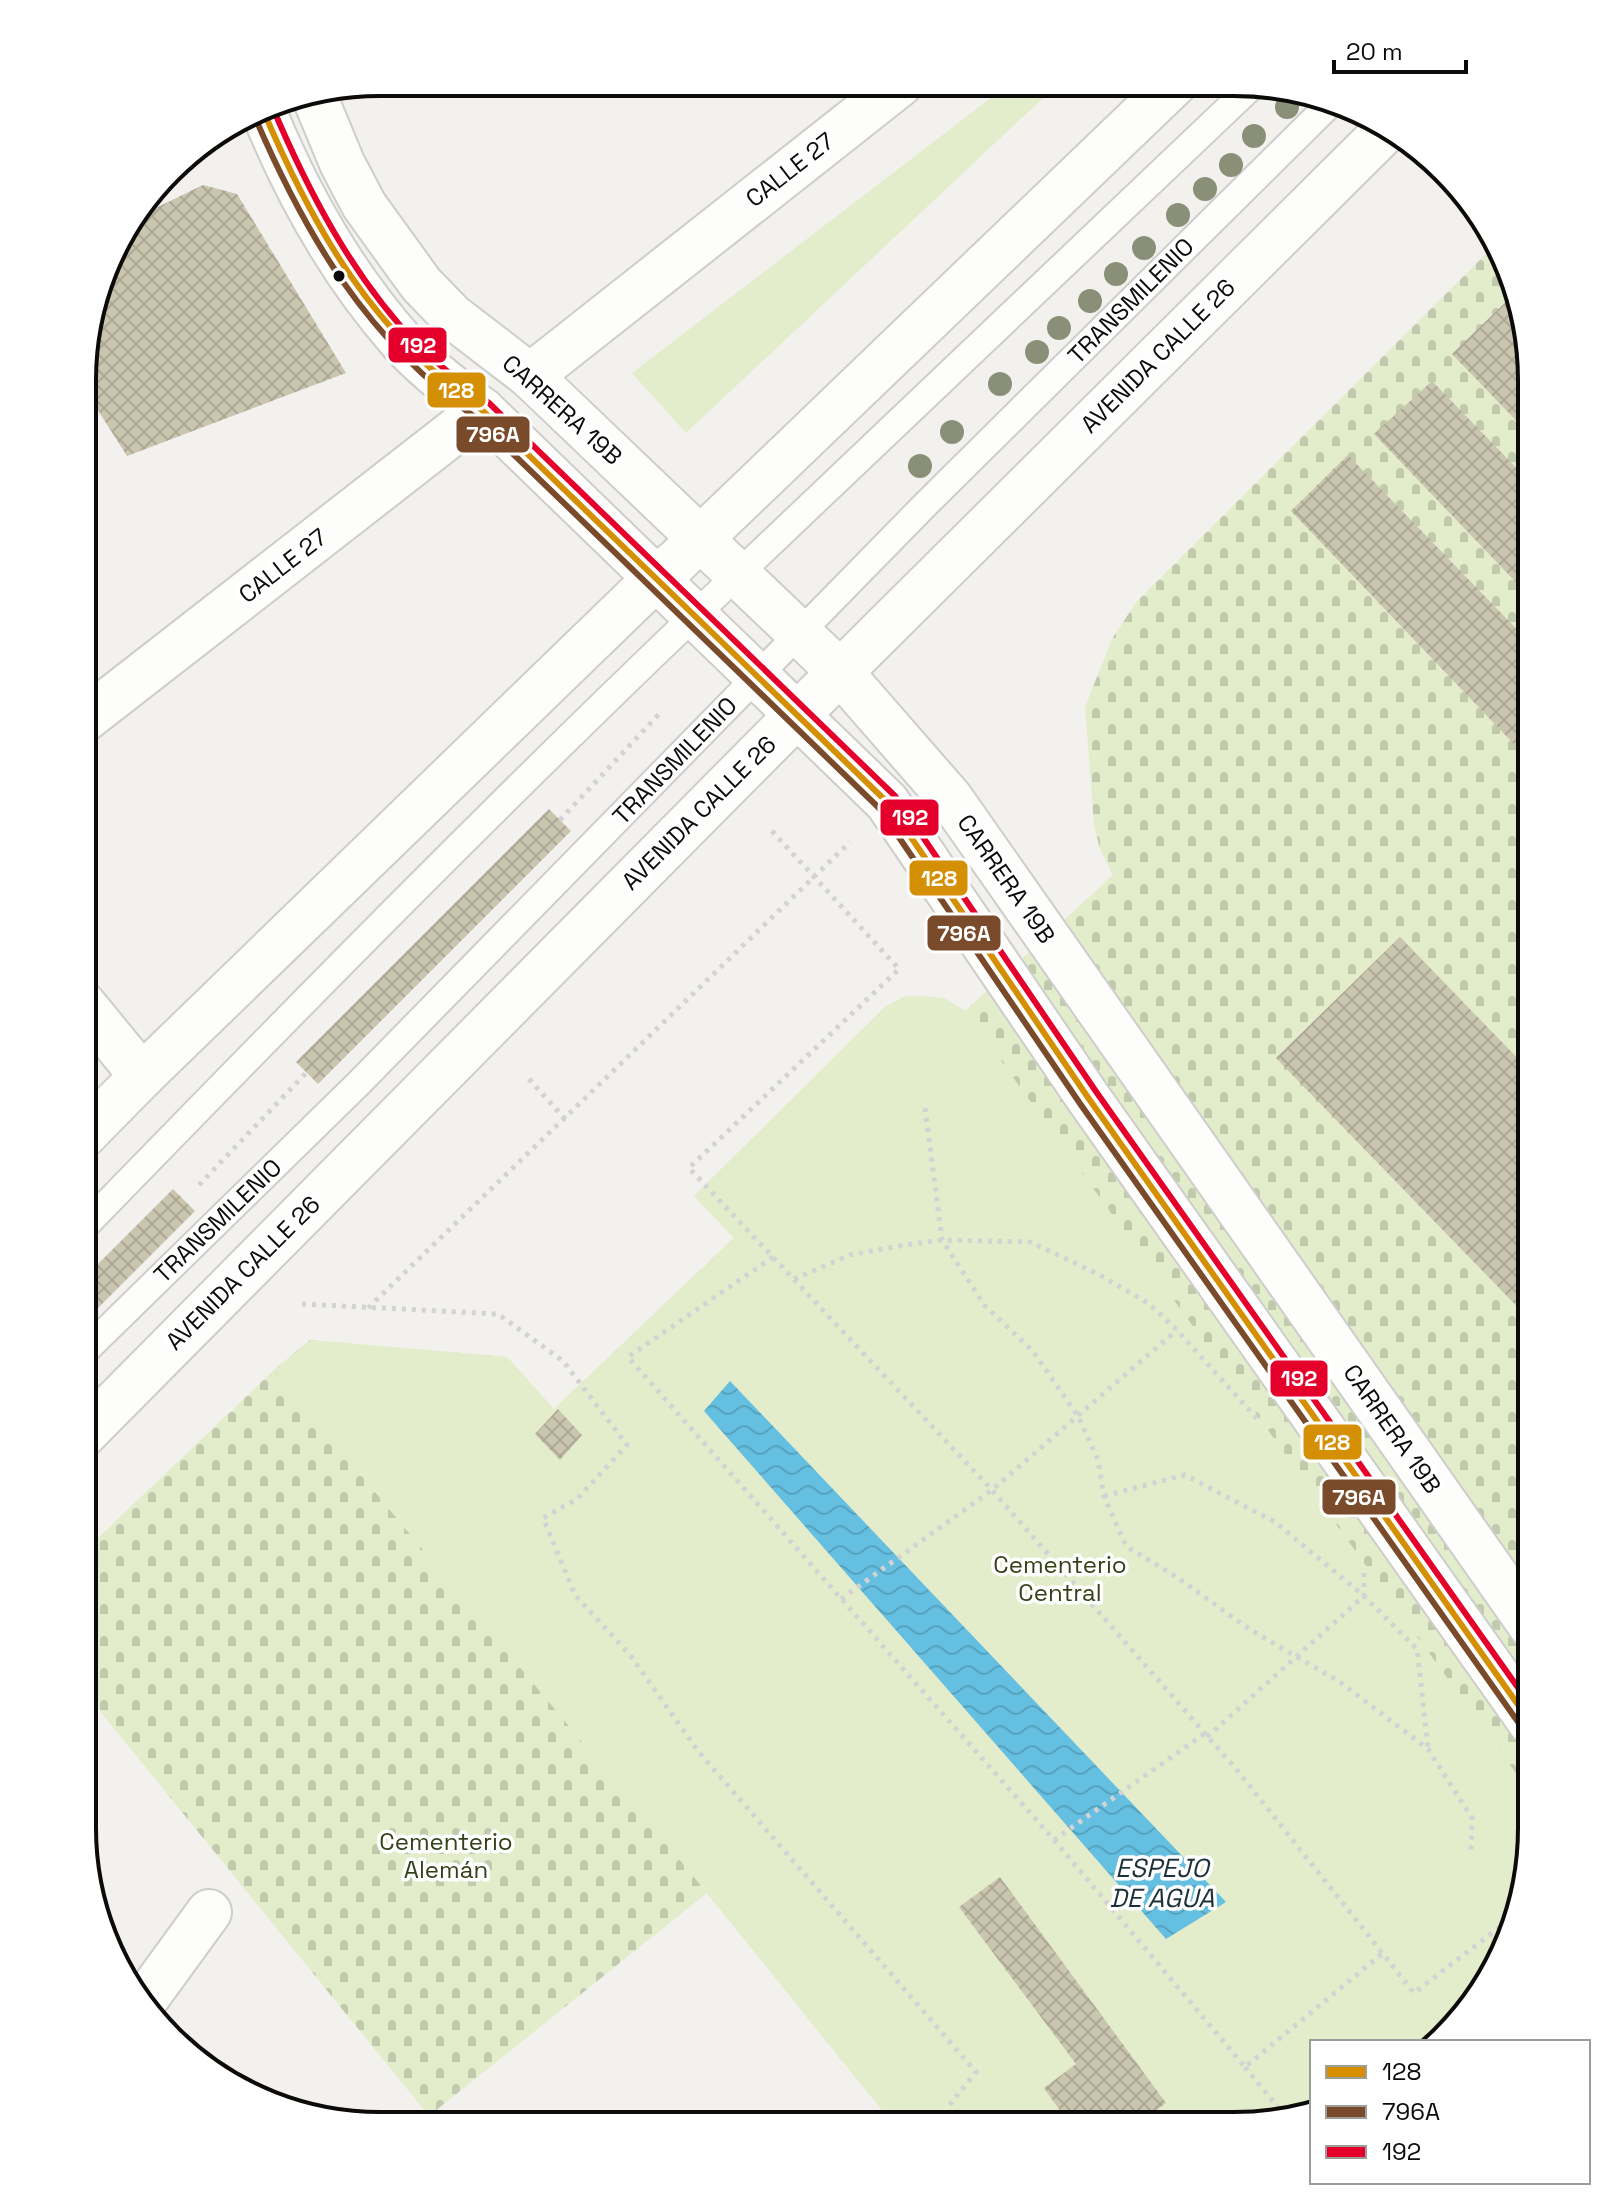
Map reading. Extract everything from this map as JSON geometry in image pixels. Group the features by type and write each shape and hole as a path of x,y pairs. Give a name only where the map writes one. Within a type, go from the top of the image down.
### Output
{"main road":[{"name":"CALLE 27","path":"530,376 884,96"},
{"path":"96,1123 656,578 1161,96"},
{"name":"CARRERA 19B","path":"317,103 342,163 364,205 421,284 452,316 530,376 841,673 950,798 1518,1607"},
{"path":"267,120 301,194 351,277 403,343 451,387 482,410 887,802 1089,1099 1518,1705"},
{"name":"AVENIDA CALLE 26","path":"96,1422 797,715 1380,136"},
{"name":"CALLE 27","path":"96,711 482,410"},
{"path":"96,1020 142,1076"},
{"path":"150,1994 209,1912"}],"lane":[{"path":"96,1215 295,1009 695,615 1241,96"},
{"name":"TRANSMILENIO","path":"96,1340 359,1083 927,503 1323,111"}],"path":[{"path":"560,820 660,713"},
{"path":"772,831 899,969 689,1168 992,1490 1206,1735 1414,1993 1500,1927"},
{"path":"367,1309 850,842"},
{"path":"194,1190 306,1073"},
{"path":"529,1079 565,1119"},
{"path":"925,1108 942,1240 985,1306 1032,1350 1078,1416 1098,1460 1104,1496 1126,1546 1178,1578 1249,1629 1340,1682 1428,1749 1472,1818 1471,1850"},
{"path":"794,1279 850,1255 942,1240 1030,1242 1098,1274 1148,1303 1177,1330 1261,1424"},
{"path":"773,1257 628,1357 1054,1840 1279,2109"},
{"path":"302,1304 498,1314 563,1361 627,1445 577,1499 543,1518 575,1595 630,1655 698,1751 976,2072 951,2103 956,2112"},
{"path":"841,1599 992,1490 1177,1330"},
{"path":"1104,1496 1185,1475 1275,1522 1364,1596 1417,1649 1428,1749"},
{"path":"1054,1840 1206,1735 1297,1656 1364,1596 1364,1564"},
{"path":"1245,2067 1383,1953"}],"green space":[{"path":"993,96 1045,96 686,433 632,373"},
{"name":"Cementerio Central","path":"1488,252 1503,289 1513,325 1518,380 1518,1828 1513,1883 1489,1953 1459,2001 1422,2040 1310,2040 1310,2101 1289,2107 1234,2112 884,2112 707,1893 434,2112 426,2112 96,1706 96,1540 274,1370 310,1340 507,1357 554,1409 734,1238 694,1196 886,1006 907,998 926,996 965,1011 1113,875 1100,849 1094,825 1085,707 1112,639 1137,601"},
{"path":"905,996 945,998 965,1011 1518,1776 1518,1828 1513,1883 1489,1953 1470,1986 1422,2040 1310,2040 1310,2101 1271,2110 1234,2112 884,2112 707,1893 274,1370 311,1340 507,1357 554,1409 734,1238 694,1196 886,1006"}],"water":[{"name":"ESPEJO DE AGUA","path":"730,1381 1226,1902 1166,1939 704,1411"}],"building":[{"path":"203,185 237,194 346,373 127,456 96,407 98,343 111,289 125,255 153,209"},
{"path":"1506,301 1516,343 1518,422 1452,354"},
{"path":"1432,381 1518,470 1518,584 1374,434"},
{"path":"1348,455 1518,631 1518,748 1291,511"},
{"path":"549,809 571,831 318,1084 296,1062"},
{"path":"1400,937 1518,1059 1518,1308 1276,1058"},
{"path":"173,1189 195,1211 96,1310 96,1266"},
{"path":"558,1409 582,1435 560,1460 535,1434"},
{"path":"1000,1877 1166,2103 1154,2112 1061,2112 1044,2088 1076,2064 959,1907"}],"transit line":[{"name":"192","path":"277,116 334,232 373,291 418,345 452,376 489,403 895,796 1097,1093 1518,1688"},
{"name":"128","path":"267,120 326,238 379,313 409,347 443,380 482,410 887,802 1089,1099 1518,1705"},
{"name":"796A","path":"258,124 318,244 372,320 437,387 476,418 879,808 1081,1105 1518,1722"}],"park label":[{"name":"Cementerio Alemán","path":"446,1856"}]}
